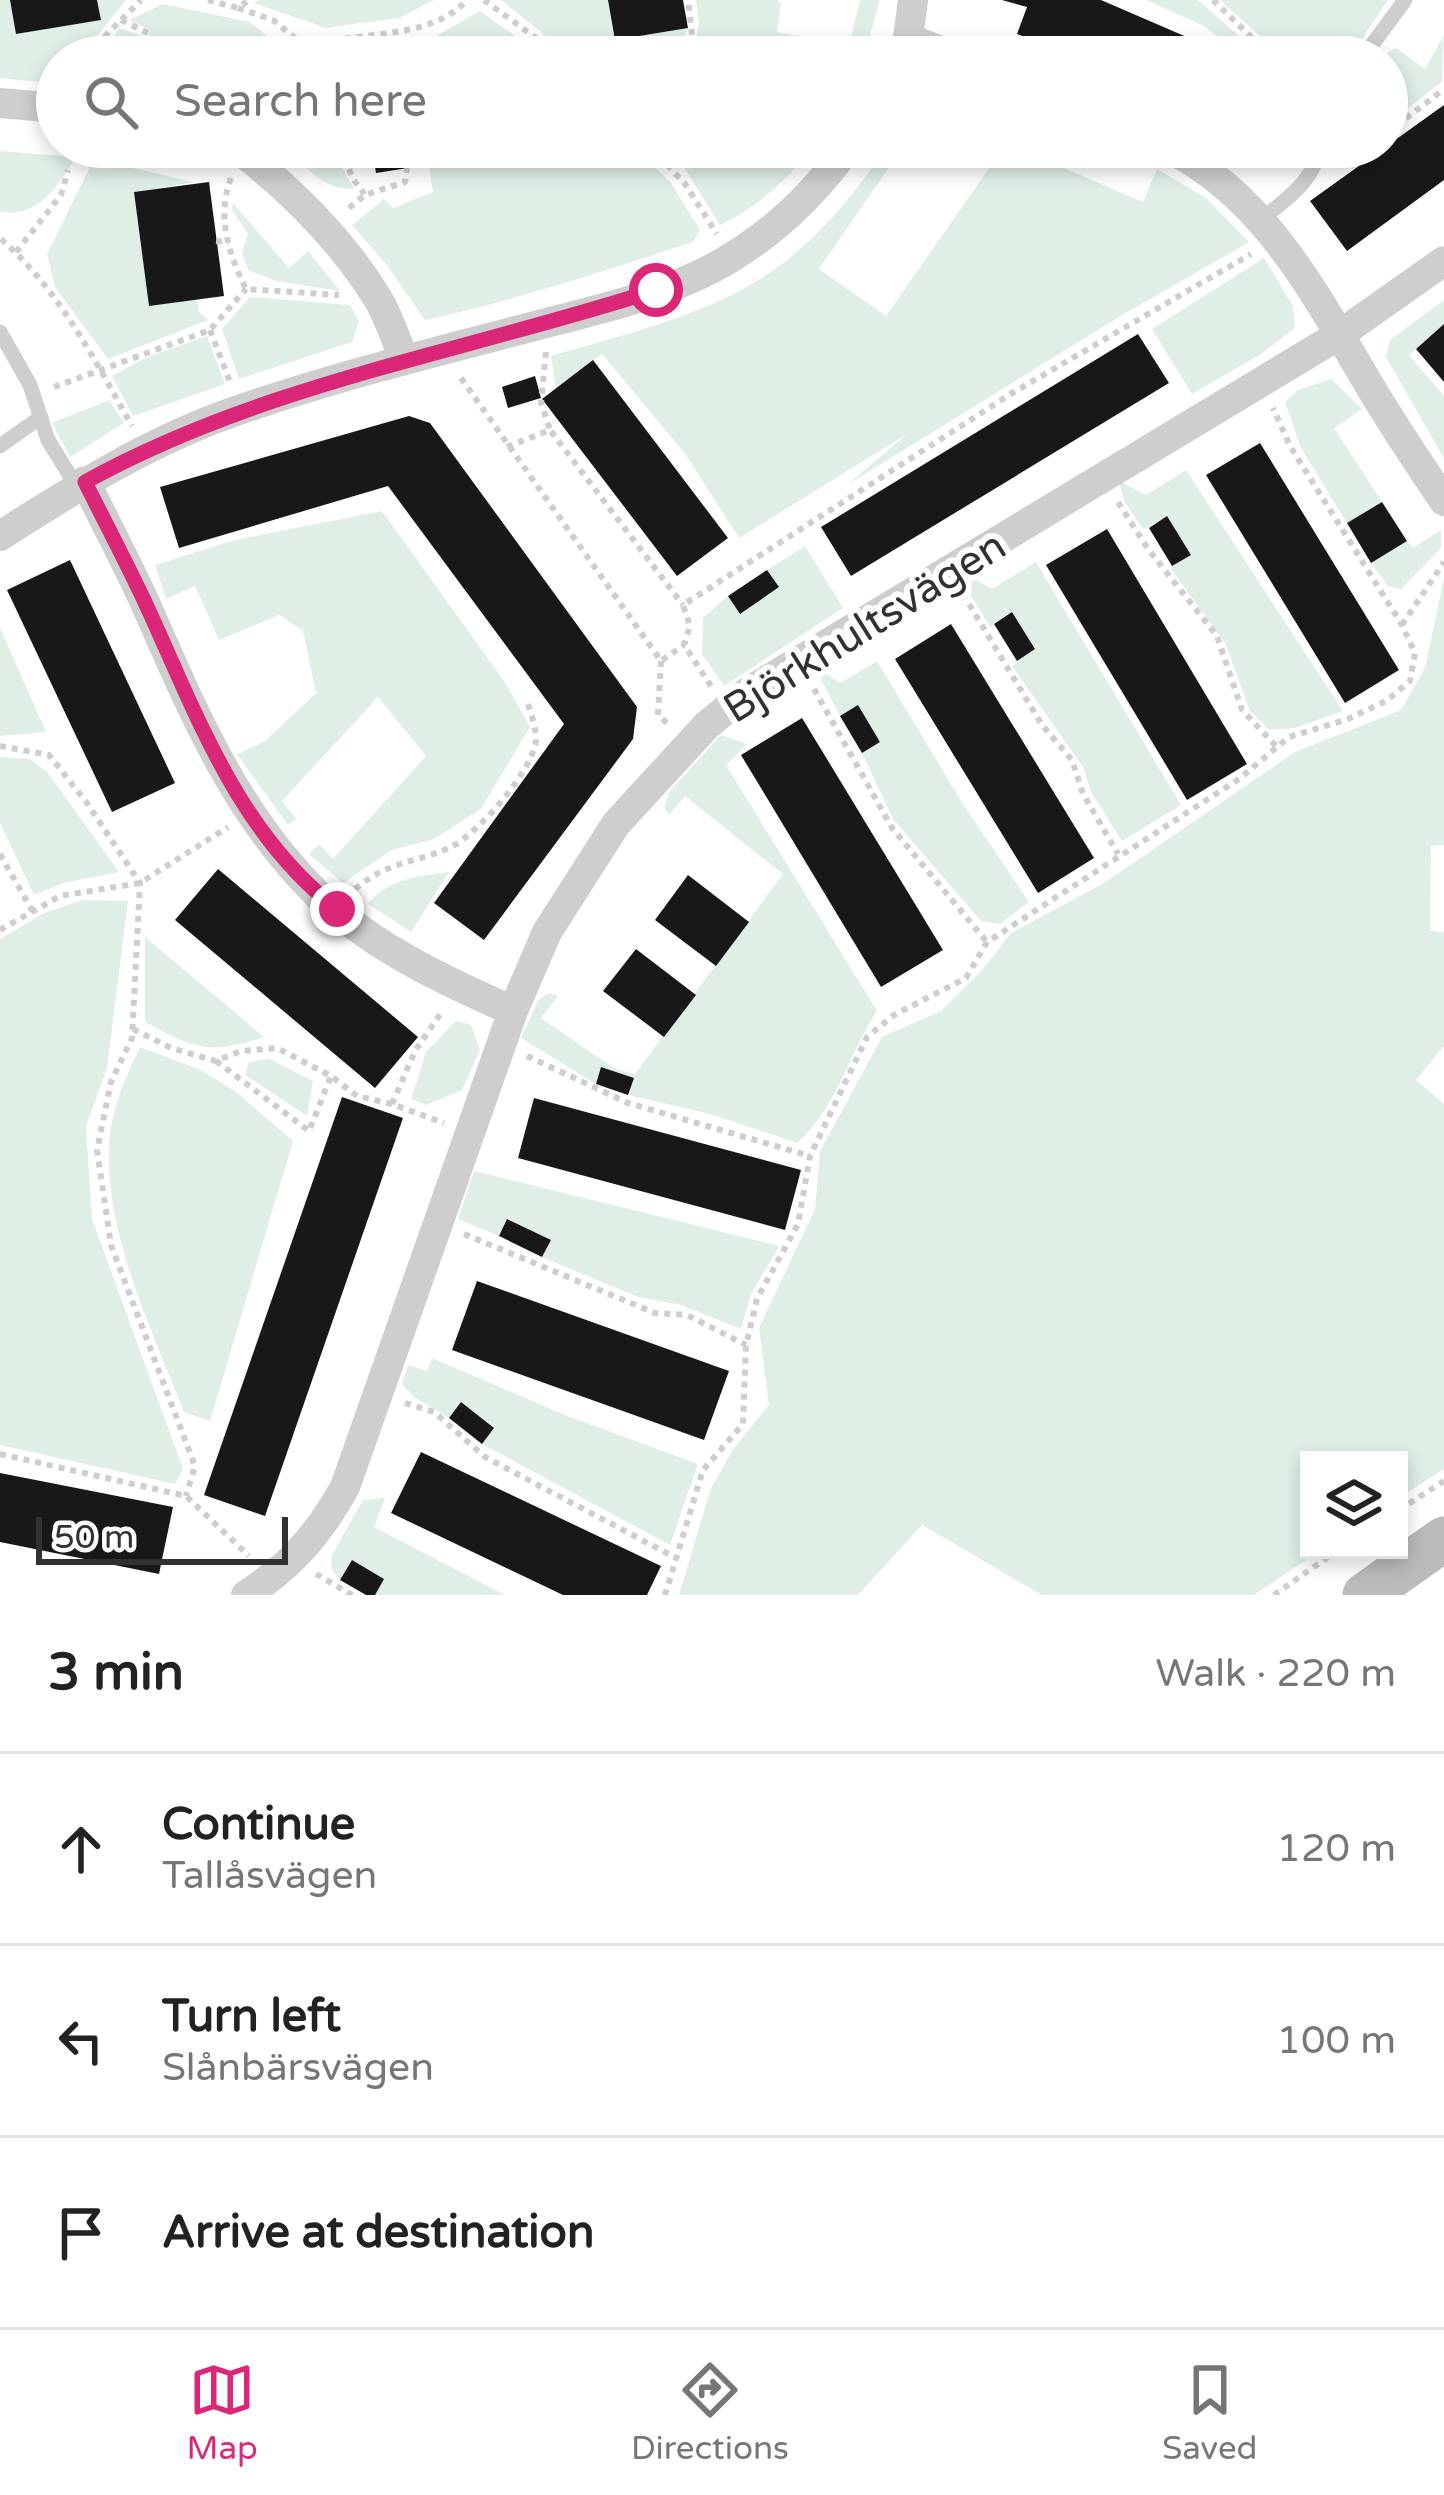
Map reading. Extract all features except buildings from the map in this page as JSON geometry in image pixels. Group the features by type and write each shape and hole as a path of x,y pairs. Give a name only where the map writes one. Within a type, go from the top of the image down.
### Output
{"main road":[{"path":"1365,1595 1444,1539"}],"street":[{"path":"906,36 914,0"},
{"path":"0,103 36,106"},
{"path":"263,168 322,228 379,300 404,360"},
{"path":"0,536 147,447 236,411 594,310 711,269 797,208 830,168"},
{"path":"1205,168 1240,196 1268,230 1444,501"},
{"name":"Björkhultsvägen","path":"258,1586 320,1531 345,1487 513,1011 547,932 616,824 727,709 799,659 1339,335 1444,261"},
{"path":"81,484 143,599 224,776 249,813 318,894 337,909 414,963 513,1011"}],"lane":[{"path":"1378,36 1405,0"},
{"path":"1268,230 1313,168"},
{"path":"0,332 34,394 49,440 81,484"},
{"path":"0,446 41,417"}],"path":[{"path":"107,36 141,0"},
{"path":"208,0 273,20 289,36"},
{"path":"238,8 249,0"},
{"path":"355,36 409,29 456,12 467,0"},
{"path":"484,0 533,36"},
{"path":"688,0 692,36"},
{"path":"1213,0 1250,36"},
{"path":"120,19 150,34"},
{"path":"1408,117 1444,89"},
{"path":"16,252 61,195 68,168"},
{"path":"233,168 224,222 246,289"},
{"path":"349,168 365,195"},
{"path":"322,228 365,195 405,182 406,168"},
{"path":"670,168 719,237"},
{"path":"682,605 1268,230"},
{"path":"1,238 36,270 134,430"},
{"path":"0,250 1,238"},
{"path":"217,241 229,242"},
{"path":"246,289 343,295"},
{"path":"34,394 210,330 246,289"},
{"path":"210,330 233,389"},
{"path":"546,348 541,403 550,430 682,605 690,626 684,645 661,661"},
{"path":"459,375 661,661 658,716 688,745"},
{"path":"665,1595 704,1470 743,1424 746,1345 757,1299 798,1224 810,1156 867,1037 894,1015 966,978 987,942 1239,778 1289,737 1348,719 1386,700 1410,681 1415,653 1402,625 1290,446 1261,383"},
{"path":"507,447 550,430"},
{"path":"1103,478 1148,549 1216,636 1243,710 1277,747"},
{"path":"1402,625 1444,562"},
{"path":"949,570 1042,725 1072,760 1083,794 1118,854"},
{"path":"684,645 727,709"},
{"path":"799,659 892,828 987,942"},
{"path":"337,909 360,884 404,860 450,847 485,820 518,778 536,740 529,704"},
{"path":"0,746 49,755 140,883 132,1038 111,1082 97,1150 111,1245 195,1466 187,1496"},
{"path":"0,930 61,896 140,883 249,813"},
{"path":"0,854 33,912"},
{"path":"392,1104 415,1051 458,987"},
{"path":"133,1029 170,1048 216,1061 309,1131 331,1076"},
{"path":"502,1043 628,1103 810,1156"},
{"path":"216,1061 241,1051 277,1048 331,1076 357,1096 470,1133"},
{"path":"439,1223 655,1313 687,1315 746,1345"},
{"path":"379,1394 434,1412 485,1457 676,1558"},
{"path":"0,1454 187,1496 258,1586"},
{"path":"1408,1504 1444,1481"},
{"path":"1274,1595 1325,1559"}],"shaded area":[{"path":"0,0 10,0 17,34 100,20 97,0 126,0 97,36 36,36 36,82 0,78"},
{"path":"434,0 399,18 326,28 254,3"},
{"path":"501,0 608,0 614,36 546,36"},
{"path":"696,0 777,0 781,3 777,32 799,36 696,36"},
{"path":"860,0 880,0 870,36 851,36"},
{"path":"1146,0 1198,0 1239,36 1217,36"},
{"path":"1220,0 1388,0 1364,36 1260,36"},
{"path":"163,4 250,22 267,36 148,36 150,30 129,20"},
{"path":"480,11 515,36 436,36"},
{"path":"119,28 142,36 114,36"},
{"path":"688,28 684,36 639,36"},
{"path":"1444,35 1442,82 1408,108 1408,57 1425,69"},
{"path":"0,151 36,154 36,168 69,168 36,205 0,211"},
{"path":"90,168 133,168 193,182 134,193 149,305 197,299 199,312 208,320 108,359 55,287 47,254"},
{"path":"342,168 354,189 333,186 309,170"},
{"path":"429,168 656,168 671,183 700,230 693,242 425,320 352,225 384,199 393,208 433,192"},
{"path":"684,168 795,168 771,192 720,225"},
{"path":"871,168 889,168 819,269 886,316 989,168 1064,168 1143,202 1157,169 1206,198 1249,242 847,485 907,434 739,538 686,455 602,354 556,388 551,356 667,322 750,285 791,256 850,197"},
{"path":"233,203 289,268 308,251 340,291 276,281 248,270 242,253 248,234 232,210"},
{"path":"1264,258 1293,306 1295,328 1192,394 1152,329"},
{"path":"250,297 350,305 359,321 352,342 239,379 222,329"},
{"path":"1444,300 1444,324 1409,355 1444,396 1444,459 1386,357 1390,340"},
{"path":"207,336 225,384 133,416 112,376 145,358"},
{"path":"1331,379 1362,409 1334,428 1382,502 1347,523 1301,448 1285,402 1298,390"},
{"path":"109,400 124,423 70,457 52,423"},
{"path":"1186,470 1343,711 1295,728 1269,730 1250,711 1225,643 1170,568 1190,554 1167,517 1143,529 1124,501 1119,481 1146,495"},
{"path":"382,511 504,681 530,727 481,809 434,839 392,850 343,883 309,854 319,844 333,859 426,756 378,697 282,801 296,819 288,825 237,754 265,741 316,693 303,631 279,615 219,640 195,586 166,599 155,565 235,540"},
{"path":"1441,530 1441,548 1401,589 1388,586 1371,563 1407,541 1413,548"},
{"path":"805,546 843,608 724,686 702,654 703,618 728,596 740,613 778,586 767,570"},
{"path":"1036,562 1181,805 1122,841 1091,792 1083,767 1012,666 1035,648 1012,612 990,627 966,587 965,573 992,589"},
{"path":"1444,578 1444,845 1431,846 1430,931 1444,932 1444,1046 1416,1080 1444,1104 1444,1469 1408,1492 1408,1451 1300,1451 1300,1559 1308,1559 1254,1595 1042,1595 922,1525 858,1595 679,1595 711,1488 733,1449 769,1405 759,1328 815,1209 820,1151 882,1037 941,1011 1011,933 1104,883 1295,752 1401,710 1425,668"},
{"path":"0,628 46,732 0,736"},
{"path":"877,661 1029,902 1000,924 981,921 893,819 862,753 880,741 858,706 840,716 814,666 840,683"},
{"path":"721,735 747,744 726,765 877,1011 822,1114 797,1143 710,1114 628,1095 633,1078 602,1067 596,1084 521,1038 539,999 549,993 558,996 541,1018 615,1069 635,1074 783,874 685,796 669,815 664,807 670,791"},
{"path":"0,757 30,759 48,773 119,872 63,883 34,895 0,823"},
{"path":"449,872 411,932 368,904 395,884"},
{"path":"82,900 128,901 107,1068 86,1126 92,1219 183,1469 175,1484 0,1445 0,939 42,914"},
{"path":"145,937 264,1037 229,1046 203,1046 145,1022"},
{"path":"456,1021 471,1025 480,1050 462,1090 426,1105 411,1099 426,1052"},
{"path":"140,1047 201,1070 235,1091 293,1141 210,1421 184,1412 131,1276 113,1204 112,1123"},
{"path":"270,1059 313,1081 307,1116 245,1075 249,1062"},
{"path":"474,1171 779,1246 751,1294 741,1329 681,1305 638,1297 542,1257 550,1240 508,1219 499,1236 458,1219"},
{"path":"432,1358 565,1415 698,1464 670,1545 482,1444 494,1428 461,1403 449,1418 414,1397 402,1384 408,1365 427,1371"},
{"path":"385,1498 374,1527 505,1595 375,1595 383,1578 352,1560 340,1580 331,1568 332,1555 363,1500"}],"route":[{"path":"337,909 318,894 256,822 224,776 85,482 147,447 236,411 656,290"}]}
